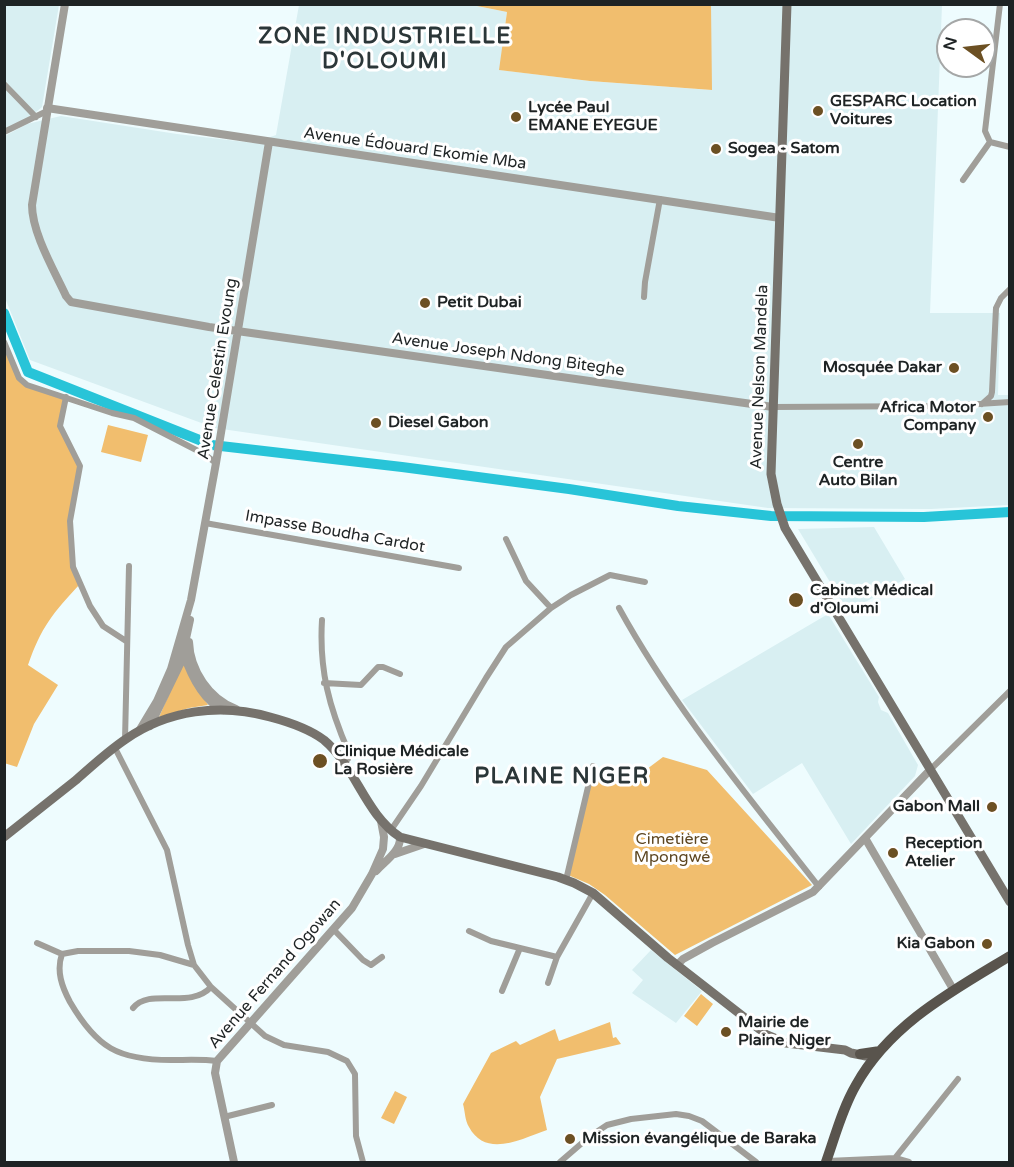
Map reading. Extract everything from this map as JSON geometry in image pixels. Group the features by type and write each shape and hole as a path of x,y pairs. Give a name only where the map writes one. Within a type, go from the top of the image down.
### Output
{"main road":[{"name":"Avenue Nelson Mandela","path":"787,4 771,474 777,504 785,528 1010,902"},
{"path":"4,837 125,740 160,721 190,712 237,710 257,713 304,728 325,741 344,764 381,820 400,837 566,880 593,893 677,965 767,1035 786,1043 844,1050 850,1056 874,1058"},
{"path":"826,1162 848,1100 874,1058 914,1017 953,989 1010,956"},
{"path":"858,1056 874,1058"},
{"path":"858,1056 862,1075"}],"street":[{"path":"4,132 47,110 65,4"},
{"path":"1000,4 984,131 990,142 1010,147"},
{"path":"4,84 36,117"},
{"name":"Avenue Édouard Ekomie Mba","path":"47,110 780,218"},
{"name":"Avenue Joseph Ndong Biteghe","path":"47,110 34,186 32,216 58,279 71,302 142,316 773,406"},
{"name":"Avenue Celestin Evoung","path":"191,600 217,459 269,142"},
{"path":"963,180 990,142"},
{"path":"644,297 660,199"},
{"path":"981,404 991,396 992,392 996,308 1000,298 1010,289"},
{"path":"4,342 19,378 27,385 134,418 217,459"},
{"path":"66,397 60,426 80,465 70,521 73,567 90,606 103,626 126,641"},
{"path":"773,406 1010,402"},
{"name":"Impasse Boudha Cardot","path":"206,523 459,568"},
{"path":"506,539 525,581 551,608"},
{"path":"125,740 129,566"},
{"path":"391,830 422,786 506,647 551,608 579,590 610,575 645,582"},
{"path":"149,727 174,679 183,654 192,608 191,600"},
{"path":"139,732 164,685 191,600"},
{"path":"619,608 645,655 680,706 819,887"},
{"path":"322,620 321,650 324,683 349,753 344,764"},
{"path":"189,627 191,657 201,678 214,696 237,710"},
{"path":"180,639 183,654 198,685 213,704 223,710"},
{"path":"324,683 361,685 378,667 400,674"},
{"path":"677,965 702,948 819,887 930,770 1010,691"},
{"path":"115,748 166,850 194,965 211,987 273,1041 328,1052 347,1061 355,1074 356,1136 363,1162"},
{"path":"566,880 593,766"},
{"path":"381,820 384,857 424,844"},
{"name":"Avenue Fernand Ogowan","path":"217,1061 352,908 384,857 390,843 400,837"},
{"path":"865,838 953,989"},
{"path":"548,983 557,957 593,893"},
{"path":"334,930 363,960 371,965 382,957"},
{"path":"469,931 491,941 557,957"},
{"path":"38,943 62,954 78,951 139,952 160,955 194,965"},
{"path":"502,991 520,948"},
{"path":"62,954 60,975 66,995 88,1029 109,1048 117,1053 143,1059 217,1061 215,1073 234,1162"},
{"path":"133,1008 144,999 198,997 211,987"},
{"path":"895,1158 958,1078"},
{"path":"224,1117 272,1106"},
{"path":"560,1162 589,1137 608,1125 631,1119 676,1114 702,1121 756,1162"},
{"path":"826,1162 895,1158 909,1162"}],"shaded area":[{"path":"5,5 59,5 42,107 30,117 5,129"},
{"name":"ZONE INDUSTRIELLE D'OLOUMI","path":"299,5 472,5 507,12 500,70 590,81 711,90 711,5 942,5 941,18 936,18 936,78 939,78 930,313 1000,313 998,395 1009,395 1009,505 931,509 768,508 215,428 30,360 5,298 5,136 27,124 61,116 254,143 276,135"},
{"path":"874,527 905,579 850,611 847,606 845,607 798,529"},
{"path":"828,614 879,697 881,710 888,713 918,765 915,776 851,844 802,763 753,794 682,700"},
{"path":"651,950 702,991 676,1023 632,993 643,980 632,970"}],"green space":[{"path":"472,5 711,5 712,90 590,81 499,70 507,12"},
{"path":"4,342 19,378 27,385 66,397 60,426 80,466 70,521 73,567 80,584 49,621 28,665 58,685 34,724 17,767 4,763"},
{"path":"108,425 148,435 141,462 101,452"},
{"path":"183,663 208,705 159,717"},
{"name":"Cimetière Mpongwé","path":"663,757 707,770 812,885 675,955 605,895 589,884 568,875 594,771 631,781"},
{"path":"701,994 713,1004 697,1026 684,1016"},
{"path":"610,1022 613,1038 616,1037 621,1044 557,1059 540,1097 547,1130 505,1144 485,1142 476,1137 468,1125 463,1104 491,1053 516,1041 520,1045 555,1029 559,1041"},
{"path":"395,1091 407,1097 394,1124 381,1118"}],"waterway":[{"path":"4,313 28,372 212,445 402,467 678,506 771,516 924,517 1010,512"}],"place":[{"name":"GESPARC Location Voitures","path":"818,111"},
{"name":"Lycée Paul EMANE EYEGUE","path":"516,117"},
{"name":"Sogea - Satom","path":"716,149"},
{"name":"Petit Dubai","path":"425,303"},
{"name":"Mosquée Dakar","path":"954,368"},
{"name":"Africa Motor Company","path":"988,417"},
{"name":"Diesel Gabon","path":"376,423"},
{"name":"Centre Auto Bilan","path":"858,444"},
{"name":"Cabinet Médical d'Oloumi","path":"796,600"},
{"name":"Clinique Médicale La Rosière","path":"320,761"},
{"name":"Gabon Mall","path":"992,807"},
{"name":"Reception Atelier","path":"893,853"},
{"name":"Kia Gabon","path":"987,944"},
{"name":"Mairie de Plaine Niger","path":"726,1032"},
{"name":"Mission évangélique de Baraka","path":"570,1139"}],"district":[{"name":"ZONE INDUSTRIELLE D'OLOUMI","path":"385,50"},
{"name":"PLAINE NIGER","path":"562,777"}]}
